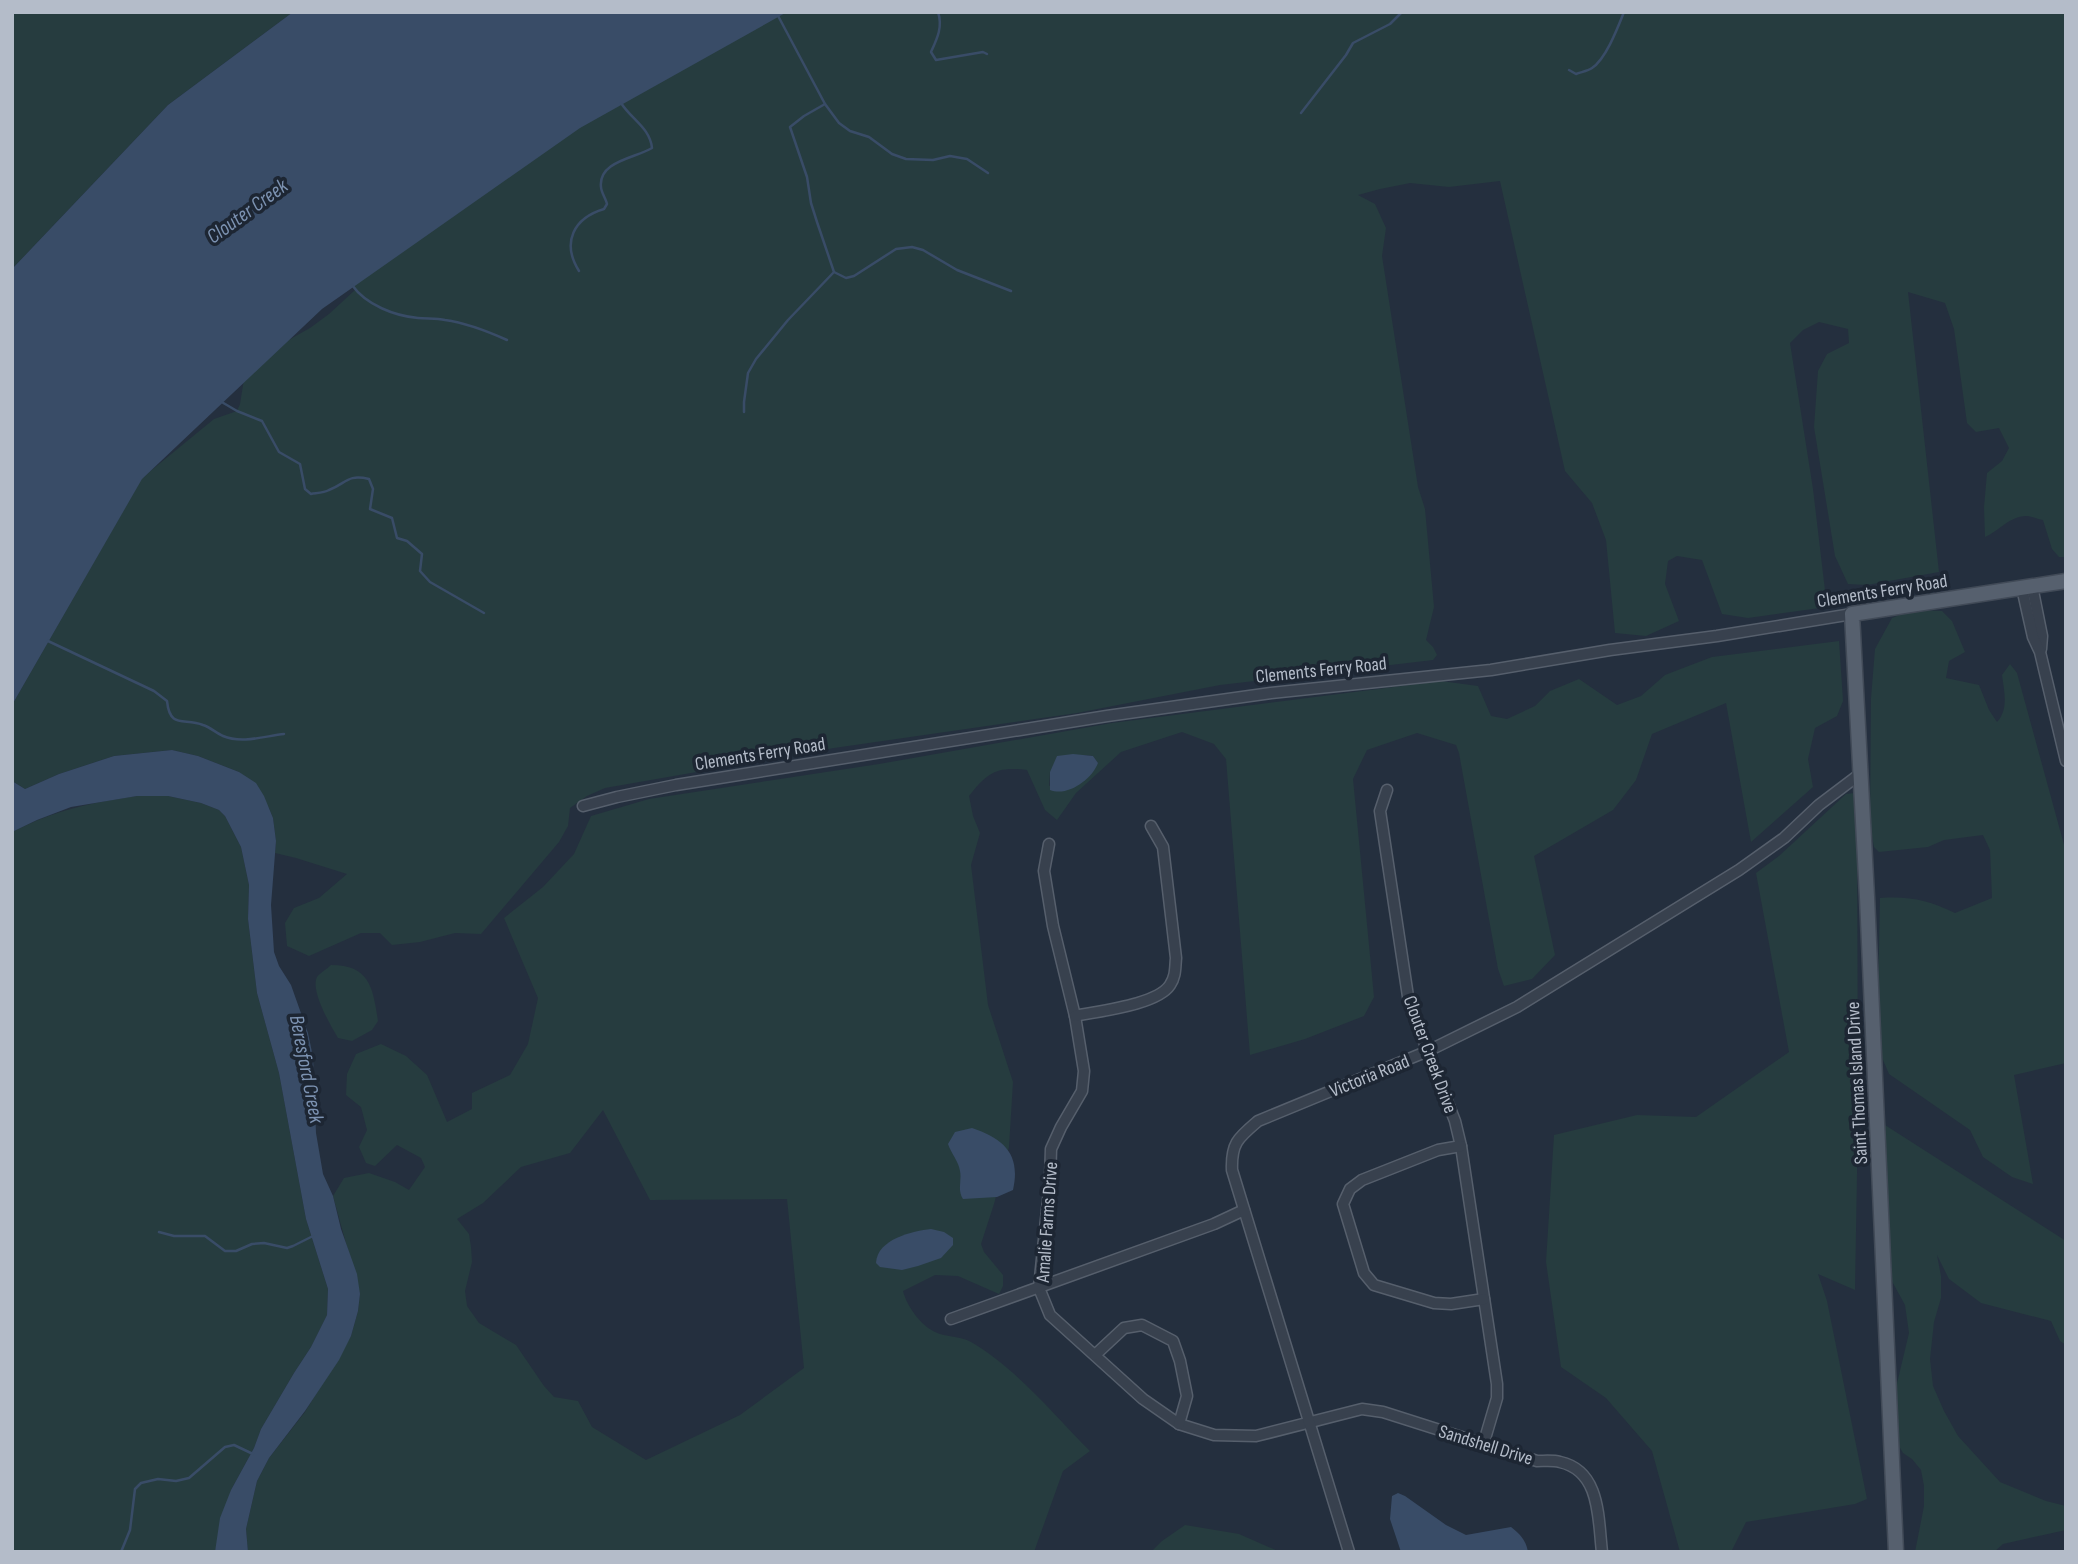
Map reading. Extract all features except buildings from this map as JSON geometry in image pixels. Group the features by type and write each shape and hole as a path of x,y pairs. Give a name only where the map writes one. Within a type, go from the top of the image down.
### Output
{"main road":[{"name":"Clements Ferry Road","path":"1852,614 2066,580"},
{"name":"Saint Thomas Island Drive","path":"1852,614 1896,1552"}],"street":[{"path":"2027,587 2042,636 2040,652 2066,761"},
{"name":"Clements Ferry Road","path":"583,806 676,785 1107,716 1271,693 1491,670 1852,614"},
{"name":"Victoria Road","path":"1349,1552 1232,1170 1231,1153 1240,1136 1258,1121 1428,1051 1517,1007 1739,870 1784,838 1819,805 1860,774"},
{"name":"Clouter Creek Drive","path":"1387,790 1380,811 1409,1003 1455,1121 1461,1146 1497,1384 1497,1398 1484,1442"},
{"path":"1075,1016 1159,995 1169,988 1175,975 1176,958 1163,847 1151,826"},
{"name":"Amalie Farms Drive","path":"1049,844 1044,871 1053,926 1075,1016 1084,1072 1082,1091 1051,1149 1040,1288 1050,1315 1143,1399 1179,1424"},
{"path":"1461,1146 1438,1150 1363,1180 1350,1189 1343,1204 1364,1273 1374,1285 1434,1303 1451,1304 1484,1299"},
{"path":"951,1319 1214,1224 1244,1210"},
{"path":"1095,1355 1124,1328 1133,1326 1142,1325 1173,1341 1187,1396 1179,1424"},
{"name":"Sandshell Drive","path":"1179,1424 1214,1435 1256,1436 1362,1409 1383,1412 1484,1442 1537,1461 1560,1462 1577,1469 1593,1490 1602,1552"}],"green space":[{"path":"12,12 293,12 168,105 12,269"},
{"path":"673,12 2066,12 2066,557 2059,557 2052,549 2043,520 2032,517 2015,518 1985,537 1987,473 2002,461 2009,448 1999,428 1976,432 1967,423 1954,329 1945,303 1908,292 1939,572 1867,585 1848,584 1835,556 1814,427 1818,371 1827,354 1849,343 1848,329 1819,322 1803,330 1790,343 1813,489 1827,607 1748,618 1722,614 1702,560 1677,556 1668,561 1665,584 1679,621 1646,636 1615,633 1606,540 1592,503 1565,471 1500,181 1449,187 1410,183 1358,195 1375,204 1386,228 1382,256 1418,487 1425,509 1434,607 1426,640 1437,655 1433,660 1220,685 1077,713 834,748 605,788 570,808 568,826 559,842 481,934 455,933 420,942 392,945 380,933 361,933 309,956 287,946 285,923 294,908 319,898 347,874 275,853 273,818 269,808 239,772 198,756 172,750 114,756 59,774 25,789 12,781 12,705 142,478 214,419 237,411 244,379 278,346 310,328 355,290 347,279"},
{"path":"1912,610 1942,611 1952,621 1965,652 1949,661 1946,678 1979,685 1997,722 2004,706 2002,675 2010,664 2017,673 2066,852 2066,1063 2014,1075 2033,1184 2012,1177 1983,1157 1970,1130 1889,1074 1877,1046 1880,898 1919,900 1955,913 1992,898 1990,850 1983,835 1944,840 1928,847 1879,852 1874,847 1870,826 1871,698 1875,649 1892,618"},
{"path":"1839,641 1843,701 1837,716 1815,728 1808,759 1813,787 1751,842 1726,703 1652,734 1636,780 1613,810 1534,856 1555,955 1532,979 1504,986 1498,969 1456,745 1417,733 1367,750 1353,779 1374,997 1364,1016 1305,1039 1250,1055 1226,759 1214,744 1182,732 1121,752 1076,793 1057,820 1045,810 1027,770 1007,769 993,773 969,796 980,833 971,865 988,1005 1013,1082 1009,1147 981,1244 984,1252 1003,1275 1003,1286 999,1294 958,1276 935,1275 903,1291 912,1310 922,1322 940,1334 967,1340 1004,1365 1034,1392 1090,1451 1063,1471 1034,1552 248,1552 246,1529 257,1481 269,1458 305,1412 351,1336 358,1311 360,1294 333,1196 344,1178 369,1173 409,1190 425,1167 421,1158 397,1145 375,1166 366,1163 359,1147 367,1130 361,1107 346,1095 347,1074 356,1054 381,1044 406,1056 427,1075 447,1122 472,1109 472,1093 510,1075 528,1044 538,998 504,918 543,887 574,854 591,816 649,799 879,764 1112,723 1441,681 1478,686 1491,716 1507,719 1535,706 1550,691 1579,679 1617,705 1641,696 1665,675 1712,657","holes":["1085,755 1093,756 1098,763 1049,786 1050,772","603,1110 650,1200 787,1199 804,1368 740,1415 646,1460 592,1427 578,1401 554,1397 516,1345 479,1323 467,1306 465,1291 472,1262 471,1247 469,1234 457,1219 483,1203 521,1167 570,1153"]},
{"path":"1854,793 1857,810 1858,1115 1855,1290 1818,1274 1827,1301 1867,1499 1855,1504 1746,1522 1731,1552 1680,1552 1652,1451 1606,1398 1561,1367 1546,1262 1554,1135 1637,1115 1696,1117 1789,1052 1756,873 1779,856 1846,794"},
{"path":"137,796 168,796 219,810 241,847 249,885 248,919 257,993 279,1073 306,1219 328,1289 327,1315 311,1347 261,1429 254,1448 231,1490 215,1552 12,1552 12,832 73,808"},
{"path":"331,965 344,966 362,974 374,998 378,1021 372,1030 352,1041 338,1038 316,991 317,977"},
{"path":"1885,1125 2066,1241 2066,1345 2060,1341 2051,1321 1981,1303 1949,1279 1937,1255 1941,1298 1934,1322 1930,1359 1933,1386 1958,1436 2000,1482 2046,1501 2066,1506 2066,1530 2003,1544 1994,1552 1915,1552 1924,1506 1924,1486 1921,1470 1903,1453 1896,1441 1894,1396 1909,1333 1905,1305 1888,1274 1886,1250 1890,1247"},
{"path":"1185,1525 1239,1534 1280,1552 1151,1552"}],"water":[{"name":"Clouter Creek","path":"293,12 787,12 580,128 322,309 142,479 12,705 12,269 168,105"},
{"name":"Beresford Creek","path":"172,750 198,756 239,772 256,783 273,818 276,841 271,905 274,952 291,985 308,1033 313,1057 316,1133 323,1174 333,1196 357,1274 360,1294 351,1336 339,1360 269,1458 257,1481 246,1529 248,1552 215,1552 220,1518 261,1429 311,1347 327,1315 328,1289 306,1219 279,1073 257,993 248,919 249,885 241,847 219,810 168,796 137,796 71,807 12,832 12,781 25,789 59,774 114,756"},
{"path":"1057,756 1093,756 1098,763 1095,769 1072,789 1057,792 1050,790 1050,772"},
{"path":"972,1128 993,1137 1012,1157 1015,1177 1013,1190 997,1197 963,1199 959,1168 948,1144 955,1132"},
{"path":"931,1229 944,1232 953,1238 953,1245 941,1258 902,1270 880,1267 876,1263 882,1248 889,1242 906,1234"},
{"path":"1398,1493 1466,1535 1511,1527 1522,1538 1528,1552 1401,1552 1390,1519 1392,1496"}],"waterway":[{"path":"776,12 825,104 839,123 850,131 869,137 892,154 906,159 933,160 950,156 967,159 988,173"},
{"path":"938,12 940,28 931,52 936,60 983,52 987,54"},
{"path":"1301,113 1353,43 1390,24 1402,12"},
{"path":"1569,70 1576,74 1597,64 1611,42 1624,12"},
{"path":"579,271 571,250 571,241 578,225 585,218 604,209 607,204 601,187 605,171 652,148 644,129 621,103"},
{"path":"825,104 790,127 834,272 846,278 854,276 896,249 912,247 923,250 957,270 1011,291"},
{"path":"744,412 748,373 756,359 788,320 834,272"},
{"path":"352,285 373,304 391,312 409,317 461,323 507,340"},
{"path":"220,401 262,421 279,452 300,464 305,489 311,494 327,491 351,478 369,479 373,489 370,509 392,518 397,538 407,541 422,554 420,571 430,582 484,613"},
{"path":"48,641 154,691 167,701 171,716 179,721 196,723 223,736 238,739 284,734"},
{"path":"159,1232 174,1236 205,1236 225,1251 236,1251 252,1244 264,1243 287,1248 313,1236"},
{"path":"121,1552 130,1530 135,1489 141,1483 158,1479 176,1481 189,1478 225,1447 234,1445 253,1454"}]}
